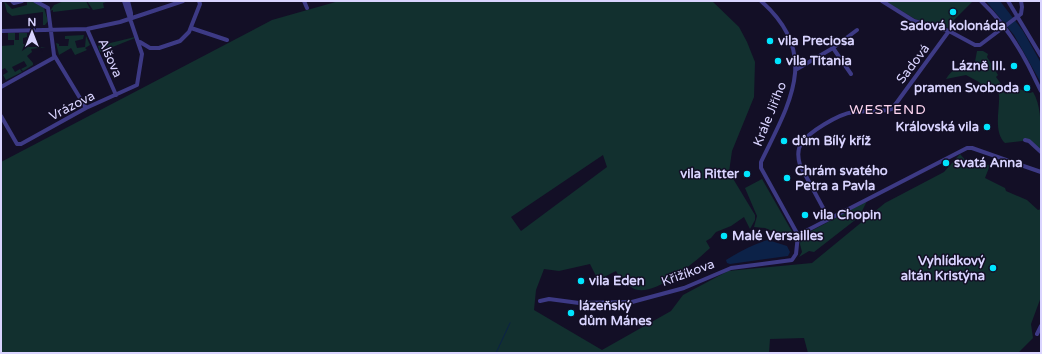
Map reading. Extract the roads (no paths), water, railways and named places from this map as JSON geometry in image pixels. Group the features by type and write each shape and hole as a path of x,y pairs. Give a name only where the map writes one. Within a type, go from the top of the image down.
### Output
{"street":[{"path":"12,1 14,3 22,1"},
{"path":"35,1 48,8 50,31 55,57 86,108"},
{"path":"124,1 140,42 142,54 150,48"},
{"path":"128,1 131,19"},
{"path":"1,30 50,31 87,29 131,19 182,1"},
{"path":"140,42 150,48 159,48 173,44 185,37 191,28 200,4 199,1"},
{"path":"304,1 307,8"},
{"name":"Krále Jiřího","path":"761,1 775,14 785,27 792,43 797,69 793,89 787,106 760,166 798,235"},
{"path":"882,1 914,21 949,31 975,45 980,45 1016,17 1022,10 1021,1"},
{"path":"981,1 1005,25 1027,62 1041,91"},
{"path":"1008,1 1016,17 1041,56"},
{"path":"191,28 227,40"},
{"name":"Alšova","path":"87,29 116,95"},
{"path":"797,69 833,48 857,30"},
{"name":"Sadová","path":"829,219 800,165 798,156 801,144 819,127 848,113 868,110 888,111 892,109 949,31"},
{"path":"833,48 851,74"},
{"name":"Vrázova","path":"1,116 17,144 21,144 86,108 138,85 142,54"},
{"path":"1,87 55,57"},
{"path":"1025,140 1029,141 1041,152"},
{"path":"798,235 962,149 972,148 1041,172"},
{"name":"Křižíkova","path":"540,301 549,299 579,302 632,302 684,288 731,268 792,260 796,254 798,235"},
{"path":"1037,334 1041,326"}],"water":[{"path":"986,1 1000,1 1023,31 1041,63 1041,83 1014,35"},
{"name":"Malé Versailles","path":"768,240 787,246 790,252 788,256 730,264 727,263 726,260 736,254"}],"waterway":[{"path":"496,353 510,323"}],"place":[{"name":"Sadová kolonáda","path":"953,12"},
{"name":"vila Preciosa","path":"770,41"},
{"name":"vila Titania","path":"778,61"},
{"name":"Lázně III.","path":"1014,66"},
{"name":"pramen Svoboda","path":"1027,88"},
{"name":"Královská vila","path":"987,127"},
{"name":"dům Bílý kříž","path":"784,141"},
{"name":"svatá Anna","path":"946,163"},
{"name":"vila Ritter","path":"747,174"},
{"name":"Chrám svatého Petra a Pavla","path":"787,178"},
{"name":"vila Chopin","path":"805,215"},
{"name":"Malé Versailles","path":"724,236"},
{"name":"Vyhlídkový altán Kristýna","path":"993,268"},
{"name":"vila Eden","path":"581,281"},
{"name":"lázeňský dům Mánes","path":"571,313"}],"district":[{"name":"WESTEND","path":"888,109"}]}
